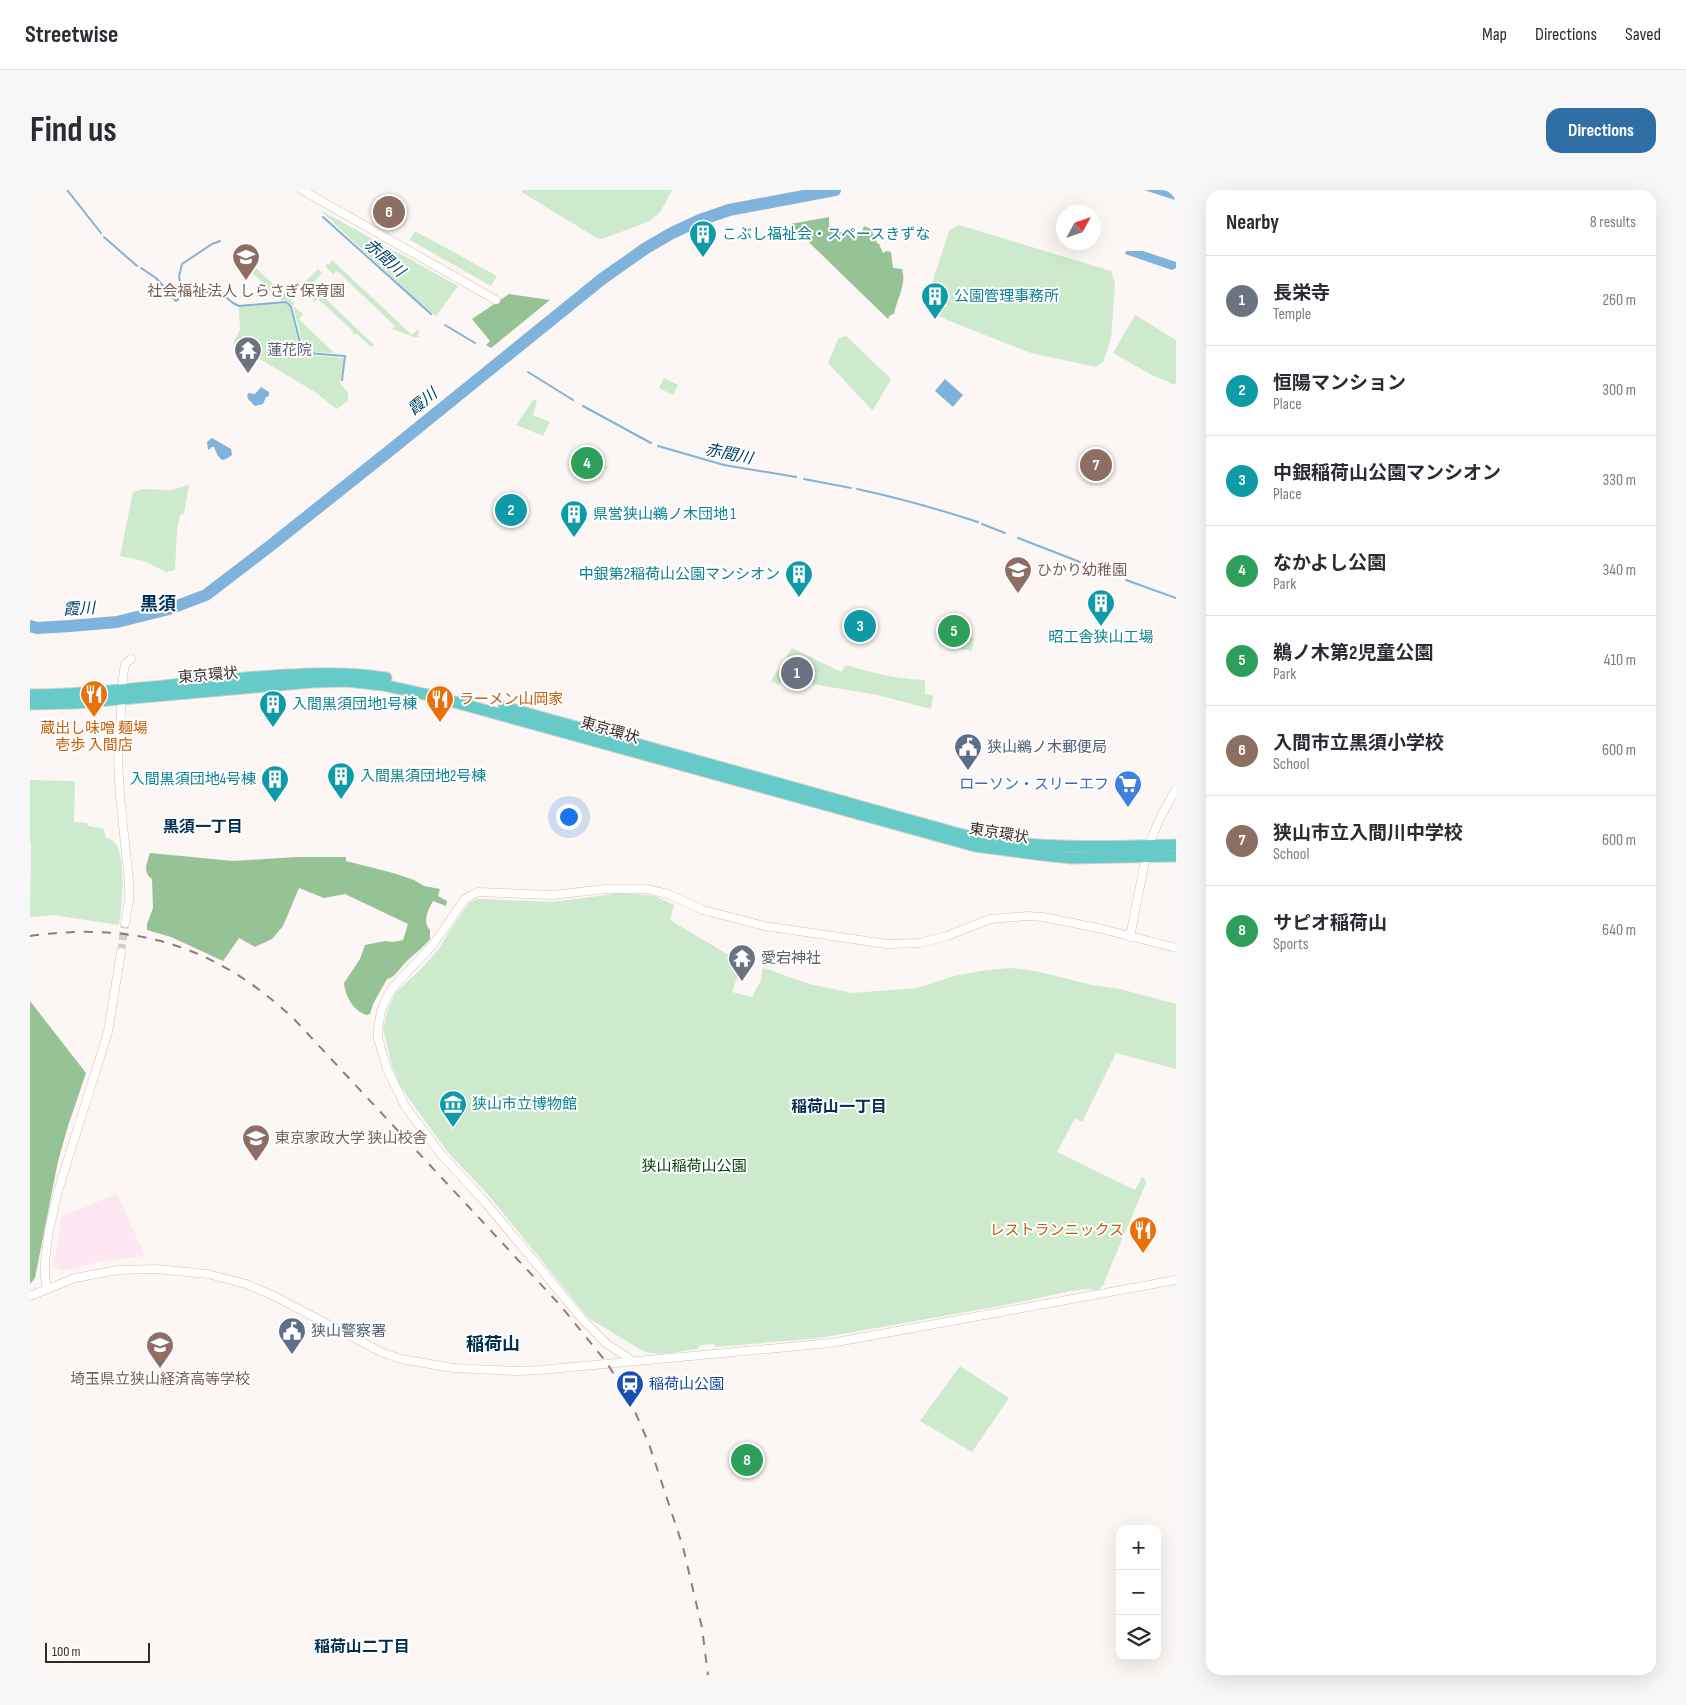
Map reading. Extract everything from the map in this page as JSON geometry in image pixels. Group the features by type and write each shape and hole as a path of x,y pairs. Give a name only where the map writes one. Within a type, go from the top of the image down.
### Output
{"highway":[{"name":"東京環状","path":"30,704 76,703 122,694 313,673 346,673 385,678 435,688 975,838 1016,844 1147,851 1176,856"},
{"name":"東京環状","path":"30,695 122,694"},
{"name":"東京環状","path":"1147,851 1176,845"}],"street":[{"path":"302,190 496,300"},
{"path":"125,923 129,900 129,881 118,760 125,664 131,659"},
{"path":"1130,936 1147,851 1160,818 1176,789"},
{"path":"633,1361 607,1344 595,1333 486,1202 440,1153 405,1106 387,1069 378,1038 378,1028 381,1011 387,996 432,946 465,900 478,892 553,895 605,889 646,889 668,894 703,910 771,928 887,944 919,943 947,936 990,919 1016,916 1043,917 1176,948"},
{"path":"47,1289 45,1262 49,1230 65,1165 108,1032 122,952"},
{"path":"30,1296 75,1278 118,1270 156,1269 208,1274 230,1279 261,1290 381,1352 401,1359 453,1368 516,1371 849,1340 1176,1280"}],"shaded area":[{"path":"117,1194 145,1256 102,1261 63,1271 53,1266 62,1216"}],"green space":[{"path":"521,190 672,190 661,211 650,221 602,239 597,238"},
{"path":"320,210 389,248 389,250 397,252 458,286 436,316 417,301"},
{"path":"829,217 829,228 839,232 858,236 864,226 871,229 883,253 891,252 893,268 902,269 901,291 894,314 890,315 888,319 790,224"},
{"path":"959,225 1111,271 1115,284 1111,339 1103,362 1096,367 1031,353 947,320 924,307 949,231"},
{"path":"415,231 497,276 491,286 410,240"},
{"path":"251,248 255,252 248,261 294,303 292,306 286,300 282,301 238,260"},
{"path":"332,260 412,335 417,330 420,332 417,335 419,337 414,337 392,329 395,326 337,271 333,274 326,267 326,263 328,265"},
{"path":"318,269 322,273 311,285 374,345 371,347 356,333 354,335 353,331 318,299 314,302 312,298 316,293 307,285 306,281"},
{"path":"509,294 550,300 491,348 486,345 490,341 472,319"},
{"path":"285,303 290,308 301,350 309,355 344,358 340,383 348,392 348,401 337,409 315,392 233,343 240,329 239,307"},
{"path":"293,306 303,314 299,319 334,353 309,352 304,349"},
{"path":"1135,315 1176,340 1175,385 1152,375 1113,353"},
{"path":"846,336 891,379 873,410 828,363 838,339"},
{"path":"664,378 678,385 673,395 659,388"},
{"path":"534,399 537,401 533,415 550,422 543,436 516,425"},
{"path":"582,457 608,468 576,468"},
{"path":"189,485 184,514 180,515 177,531 175,570 166,572 144,561 120,556 133,492 144,489 171,490"},
{"path":"947,625 974,638 972,651 951,647 946,643"},
{"path":"792,648 841,672 846,665 885,675 925,680 925,694 933,695 931,709 877,695 806,683 811,671 793,661 779,685 771,681"},
{"path":"30,780 75,781 74,822 87,823 88,826 104,829 106,838 109,838 116,845 122,864 122,896 119,925 53,915 30,917"},
{"path":"150,853 233,861 296,857 346,857 346,861 393,873 414,880 424,886 440,889 438,896 447,901 446,906 433,901 426,920 430,930 430,939 395,974 387,979 373,1004 370,1014 367,1015 358,1011 351,1003 344,983 360,959 365,945 403,940 408,924 345,894 324,898 299,888 283,926 272,939 255,947 239,938 223,961 171,937 147,930 147,924 153,908 152,879 146,870"},
{"name":"狭山稲荷山公園","path":"622,893 655,896 674,905 670,920 742,963 732,992 752,997 761,980 762,969 764,968 809,984 852,993 917,988 954,976 1010,968 1040,972 1092,985 1120,989 1176,1004 1176,1069 1116,1053 1082,1122 1075,1118 1057,1152 1135,1190 1142,1177 1146,1183 1103,1285 1098,1290 1084,1289 1066,1292 1011,1304 820,1338 717,1347 713,1344 701,1345 697,1349 663,1354 643,1351 590,1319 490,1197 446,1150 407,1096 392,1066 383,1028 388,1009 396,992 439,949 469,903 477,899 551,902"},
{"path":"30,1001 86,1073 58,1161 35,1278 30,1284"},
{"path":"960,1366 1009,1398 972,1452 920,1421"}],"water":[{"path":"1144,190 1176,190 1176,201 1175,200"},
{"path":"1126,251 1143,251 1176,262 1176,268 1172,270 1125,254"},
{"path":"945,379 963,395 953,407 935,391"},
{"path":"261,387 269,392 269,396 266,397 263,404 255,406 248,399 247,395 249,393 255,394"},
{"path":"212,438 231,449 232,455 222,460 214,447 208,450 207,442"}],"waterway":[{"path":"67,190 101,233"},
{"name":"霞川","path":"30,626 37,628 117,622 169,609 206,595 393,448 602,279 646,248 700,220 729,210 835,190"},
{"name":"赤間川","path":"323,217 431,314"},
{"path":"104,237 137,266"},
{"path":"141,268 156,278 176,301 183,295 179,277 182,264 212,244 220,241"},
{"path":"191,295 217,290 239,306 286,302 291,307 302,350 307,353 345,356 342,380"},
{"name":"赤間川","path":"445,325 475,343"},
{"name":"赤間川","path":"528,372 573,400"},
{"name":"赤間川","path":"583,406 651,443"},
{"name":"赤間川","path":"658,446 724,465 796,477"},
{"name":"赤間川","path":"804,479 851,488"},
{"name":"赤間川","path":"857,489 918,504 978,522"},
{"name":"赤間川","path":"982,524 1005,533"},
{"name":"赤間川","path":"1018,538 1080,562"},
{"name":"赤間川","path":"1088,565 1118,577"},
{"name":"赤間川","path":"1126,580 1176,598"}],"tunnel":[{"path":"121,952 125,923"}],"railway":[{"path":"30,936 69,932 105,932 140,936 172,944 204,957 235,973 265,994 294,1019 560,1305 607,1363 636,1414 649,1444 683,1547 702,1628 708,1675"}],"place":[{"name":"入間市立黒須小学校","path":"389,212"},
{"name":"こぶし福祉会・スペースきずな","path":"703,258"},
{"name":"社会福祉法人 しらさぎ保育園","path":"246,281"},
{"name":"公園管理事務所","path":"935,320"},
{"name":"蓮花院","path":"248,374"},
{"name":"なかよし公園","path":"587,463"},
{"name":"狭山市立入間川中学校","path":"1096,465"},
{"name":"恒陽マンション","path":"511,510"},
{"name":"県営狭山鵜ノ木団地 1","path":"574,538"},
{"name":"ひかり幼稚園","path":"1018,594"},
{"name":"中銀第2稲荷山公園マンシオン","path":"799,598"},
{"name":"中銀稲荷山公園マンシオン","path":"860,626"},
{"name":"昭工舎狭山工場","path":"1101,627"},
{"name":"鵜ノ木第2児童公園","path":"954,631"},
{"name":"長栄寺","path":"797,673"},
{"name":"蔵出し味噌 麺場 壱歩 入間店","path":"94,718"},
{"name":"ラーメン山岡家","path":"440,723"},
{"name":"入間黒須団地1号棟","path":"273,728"},
{"name":"狭山鵜ノ木郵便局","path":"968,771"},
{"name":"入間黒須団地2号棟","path":"341,800"},
{"name":"入間黒須団地4号棟","path":"275,803"},
{"name":"ローソン・スリーエフ","path":"1128,808"},
{"name":"愛宕神社","path":"742,982"},
{"name":"狭山市立博物館","path":"453,1128"},
{"name":"東京家政大学 狭山校舎","path":"256,1162"},
{"name":"レストランニックス","path":"1143,1254"},
{"name":"狭山警察署","path":"292,1355"},
{"name":"埼玉県立狭山経済高等学校","path":"160,1369"},
{"name":"稲荷山公園","path":"630,1408"},
{"name":"サピオ稲荷山","path":"747,1460"}],"district":[{"name":"黒須","path":"158,604"},
{"name":"黒須一丁目","path":"203,826"},
{"name":"稲荷山一丁目","path":"839,1106"},
{"name":"稲荷山","path":"493,1344"},
{"name":"稲荷山二丁目","path":"362,1646"}]}
